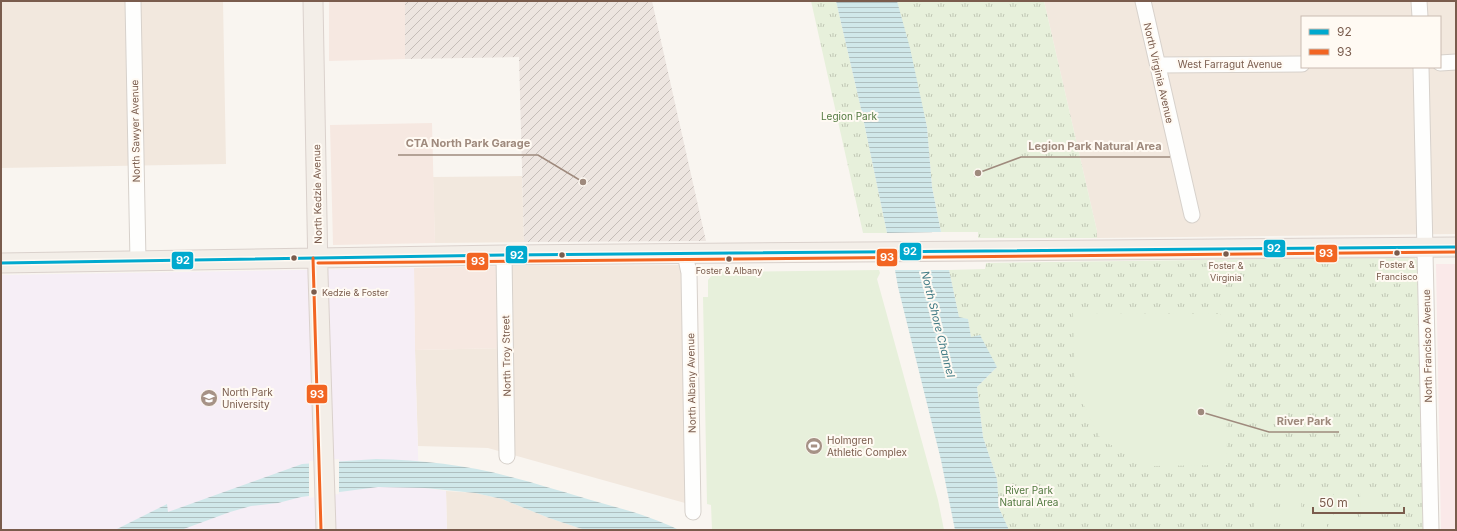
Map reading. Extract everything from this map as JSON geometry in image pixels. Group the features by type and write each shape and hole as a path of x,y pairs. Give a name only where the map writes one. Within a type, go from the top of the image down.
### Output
{"main road":[{"name":"North Kedzie Avenue","path":"313,1 318,258 326,530"},
{"path":"1,263 504,255 1456,247"}],"street":[{"name":"North Sawyer Avenue","path":"133,1 138,261"},
{"name":"North Virginia Avenue","path":"1143,1 1192,215"},
{"path":"1419,1 1420,16"},
{"path":"1441,62 1456,62"},
{"name":"West Farragut Avenue","path":"1158,65 1301,64"},
{"name":"North Francisco Avenue","path":"1421,68 1432,530"},
{"name":"North Albany Avenue","path":"685,254 689,273 693,512"},
{"name":"North Troy Street","path":"504,255 507,456"}],"shaded area":[{"path":"1,1 223,1 226,164 1,168"},
{"path":"329,1 405,1 405,59 329,61"},
{"path":"405,1 652,1 706,241 524,242 519,57 405,59"},
{"path":"1044,1 1456,1 1456,234 1097,238 1097,231"},
{"path":"432,123 435,243 333,245 330,125"},
{"path":"522,176 524,242 435,243 433,177"},
{"path":"1436,264 1456,264 1456,530 1441,530"},
{"path":"681,265 685,503 488,448 418,446 415,350 506,348 505,266"},
{"path":"505,266 506,348 415,350 414,268"},
{"name":"North Park University","path":"414,268 419,487 446,491 447,530 1,530 1,275"},
{"path":"446,491 475,493 502,499 549,518 585,530 447,530"}],"green space":[{"name":"Legion Park","path":"811,1 836,1 862,113 887,233 863,233"},
{"path":"897,1 1044,1 1097,231 1097,238 978,238 978,232 941,232 932,187 927,127"},
{"name":"River Park Natural Area","path":"1415,258 1418,262 1425,530 1009,530 999,508 997,479 983,437 977,387 997,367 971,338 968,319 959,318 949,270 985,269 986,263"},
{"name":"Holmgren Athletic Complex","path":"879,270 880,273 877,279 938,500 944,530 712,530 711,505 707,504 703,297 708,297 708,280 715,272"},
{"path":"1073,313 1220,314 1226,321 1227,465 1153,466 1101,440 1075,387"},
{"path":"1307,492 1327,492 1327,530 1307,530"},
{"path":"1334,492 1354,492 1354,530 1334,530"},
{"path":"1360,492 1381,492 1381,530 1361,530"},
{"path":"1254,493 1274,493 1274,530 1254,530"},
{"path":"1280,493 1301,493 1301,530 1281,530"}],"water":[{"name":"North Shore Channel","path":"836,1 897,1 910,48 927,127 932,187 941,232 932,232 940,270 949,270 959,317 968,319 971,337 980,335 997,367 977,387 983,437 997,479 999,508 1009,530 955,530 941,460 898,287 895,270 905,270 897,233 887,233 862,113"},
{"path":"376,459 444,464 478,469 632,512 679,530 585,530 549,518 502,499 475,493 425,488 378,487 301,497 278,503 251,506 181,530 115,530 167,504 168,512 302,464"}],"pier":[{"path":"943,232 942,234 934,234 941,268 949,268 951,270 893,270 894,268 903,268 896,235 886,235 885,233"},
{"path":"339,459 339,494 309,498 309,461"}],"transit line":[{"name":"92","path":"1,263 504,255 1456,247"},
{"name":"93","path":"318,263 1456,252"},
{"name":"93","path":"313,258 321,530"}],"place":[{"name":"Legion Park Natural Area","path":"978,173"},
{"name":"CTA North Park Garage","path":"583,182"},
{"name":"Foster & Francisco","path":"1397,253"},
{"name":"Foster & Virginia","path":"1226,254"},
{"name":"Foster & Albany","path":"729,259"},
{"name":"Kedzie & Foster","path":"314,292"},
{"name":"North Park University","path":"209,398"},
{"name":"River Park","path":"1201,412"},
{"name":"Holmgren Athletic Complex","path":"814,446"}]}
